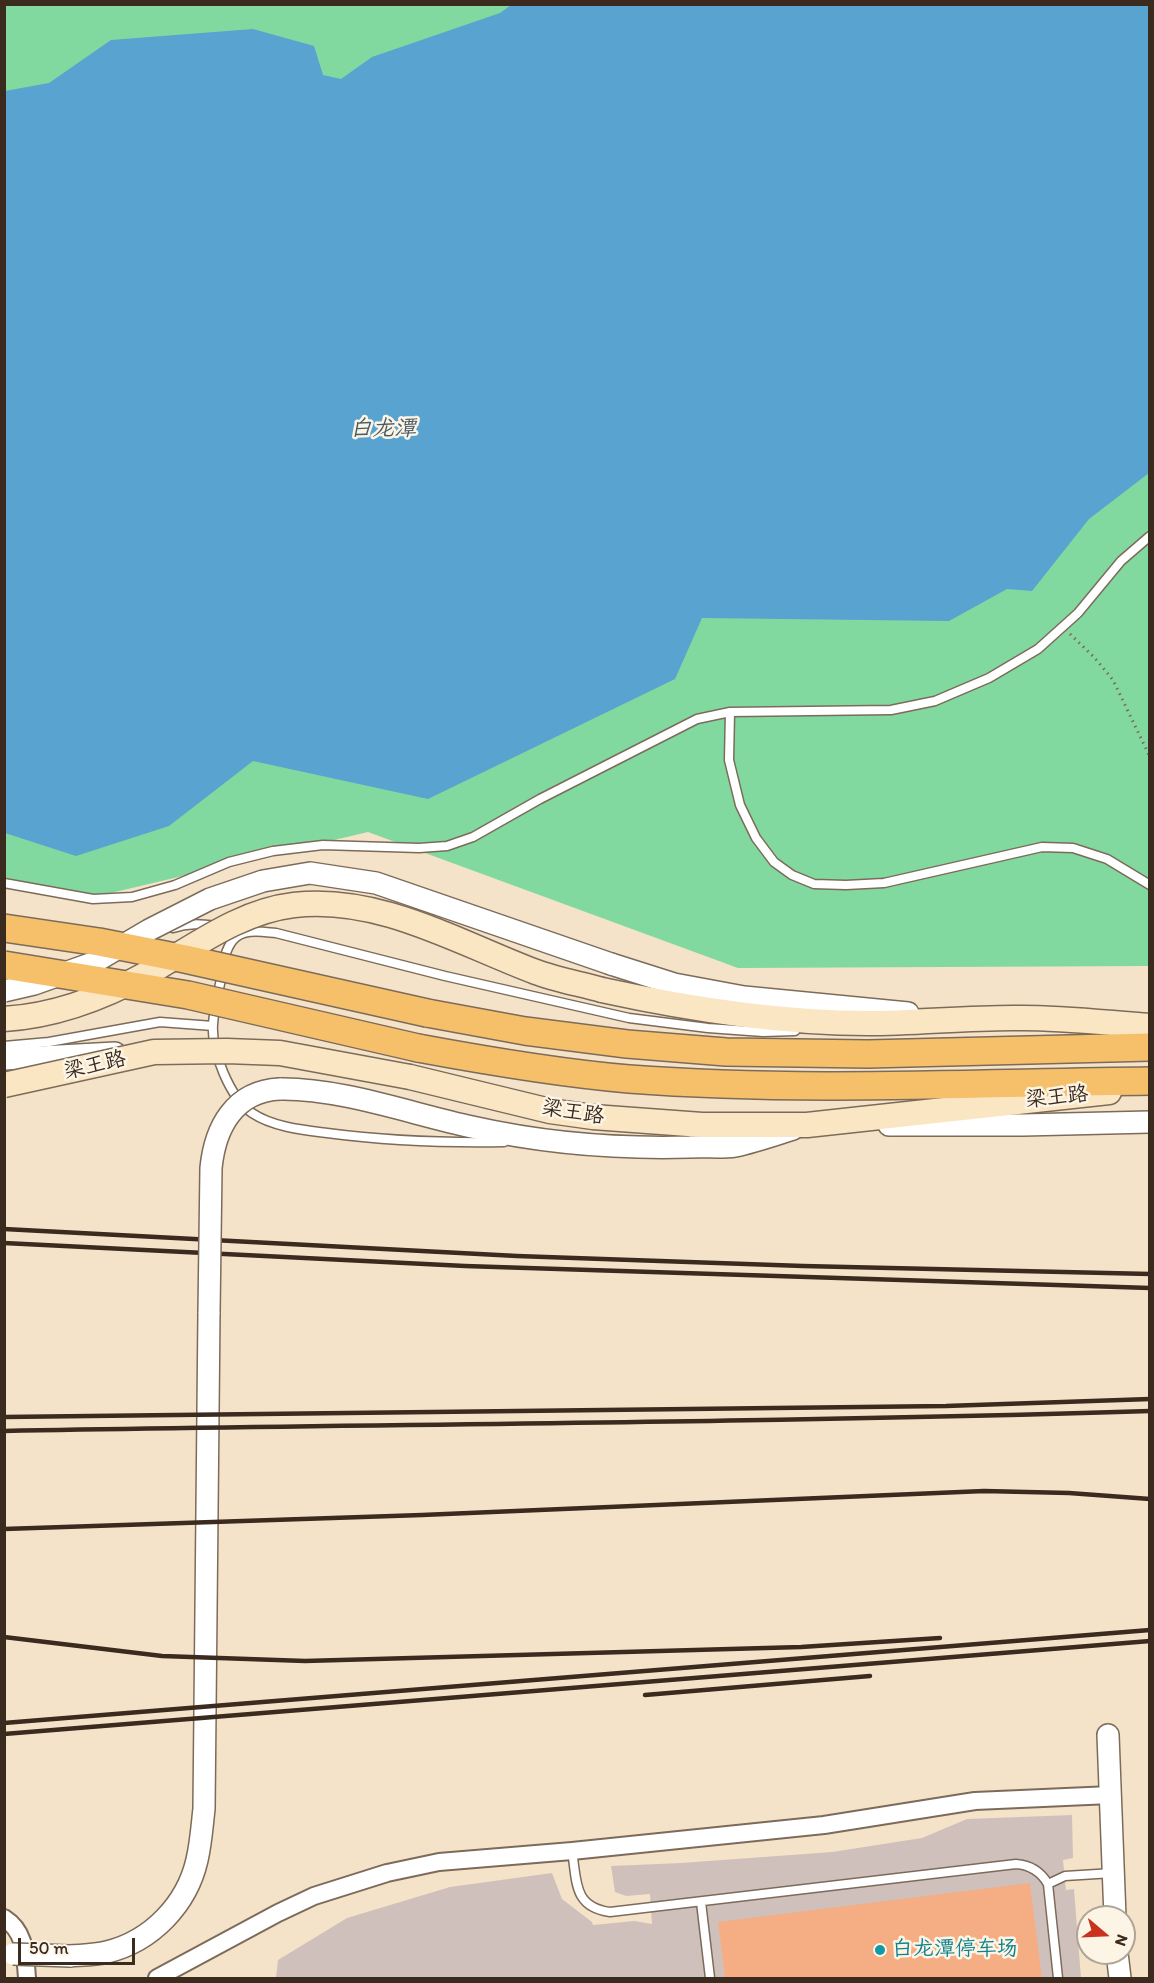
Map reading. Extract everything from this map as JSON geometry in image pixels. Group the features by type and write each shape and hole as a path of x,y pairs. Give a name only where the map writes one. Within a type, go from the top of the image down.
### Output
{"main road":[{"path":"4,1019 24,1018 57,1011 101,997 150,972 218,932 255,915 291,905 331,903 377,910 539,973 661,1003 728,1013 867,1023 1022,1018 1149,1026"},
{"path":"4,928 163,954 427,1012 525,1031 627,1044 726,1052 868,1054 1149,1047"},
{"name":"梁王路","path":"4,965 188,994 418,1048 516,1066 616,1077 741,1085 1149,1081"},
{"name":"梁王路","path":"4,1085 154,1052 280,1053 410,1077 540,1108 593,1117 702,1125 807,1125 1149,1088"}],"street":[{"path":"4,991 34,984 93,963 149,930 210,899 263,881 310,873 376,883 674,984 744,997 912,1014 1022,1018 1149,1014"},
{"path":"4,1059 154,1052"},
{"path":"9,1954 70,1956 109,1952 145,1935 164,1921 176,1907 188,1886 197,1862 204,1809 211,1168 213,1147 219,1129 240,1103 261,1092 280,1089 321,1093 473,1128 553,1140 627,1147 735,1146 807,1125 1023,1125 1149,1122"},
{"path":"1108,1735 1115,1905"},
{"path":"157,1978 314,1896 387,1873 439,1862 824,1825 975,1801 1111,1795"},
{"path":"4,1918 14,1923 22,1937 27,1978"}],"lane":[{"path":"4,883 93,898 132,897 175,885 229,862 273,851 323,845 419,848 447,846 473,837 540,799 697,719 730,711 891,710 935,701 989,678 1038,649 1078,612 1121,561 1149,537"},
{"path":"730,711 729,760 740,805 756,838 774,862 792,875 814,884 884,883 1042,847 1073,848 1107,859 1149,885"},
{"path":"97,952 113,954 182,925 198,924 292,937 446,976 629,1018 763,1032 817,1030 867,1023"},
{"path":"253,931 234,939 225,954 213,1026 219,1066 230,1088 251,1113 272,1123 318,1132 410,1142 553,1140"},
{"path":"4,1046 49,1042 160,1022 213,1026"},
{"path":"572,1851 578,1889 582,1899 599,1911 610,1912 1016,1864 1026,1865 1035,1869 1048,1884 1058,1978"},
{"path":"1048,1884 1065,1876 1114,1873"},
{"path":"701,1902 710,1978"}],"path":[{"path":"1063,626 1113,680 1149,757"}],"shaded area":[{"name":"白龙潭停车场","path":"1072,1815 1073,1858 1063,1860 1066,1890 1074,1889 1076,1965 1080,1965 1081,1978 276,1978 278,1960 347,1918 450,1887 552,1873 562,1899 593,1925 634,1921 652,1924 650,1894 626,1896 615,1892 611,1866 832,1852 922,1838 967,1819"}],"green space":[{"name":"白龙潭","path":"5,5 1149,5 1149,966 738,968 368,832 94,897 5,878"}],"water":[{"name":"白龙潭","path":"511,5 1149,5 1149,473 1089,519 1032,591 1007,589 949,621 702,618 675,679 428,799 253,761 169,826 76,856 5,833 5,91 49,83 111,40 253,29 314,46 323,75 341,79 372,57 500,13"}],"building":[{"name":"白龙潭停车场","path":"1030,1883 1042,1978 725,1978 718,1922"}],"railway":[{"path":"4,1229 517,1256 803,1266 1150,1274"},
{"path":"4,1243 465,1266 1150,1288"},
{"path":"4,1417 946,1406 1150,1399"},
{"path":"4,1431 720,1421 1150,1411"},
{"path":"4,1529 422,1515 984,1491 1069,1493 1150,1499"},
{"path":"4,1723 1150,1630"},
{"path":"4,1637 162,1656 305,1661 801,1647 940,1638"},
{"path":"4,1734 1150,1641"},
{"path":"645,1695 870,1676"}],"place":[{"name":"白龙潭停车场","path":"880,1950"}]}
